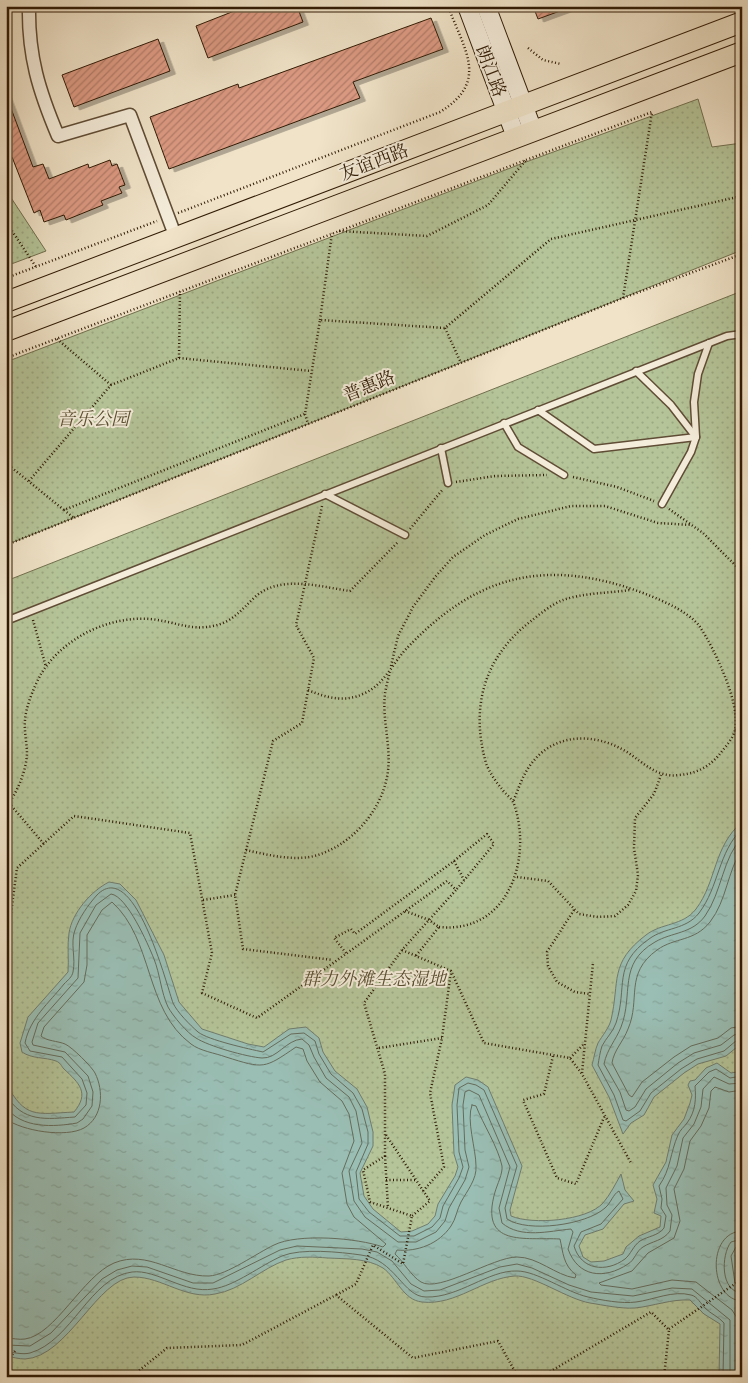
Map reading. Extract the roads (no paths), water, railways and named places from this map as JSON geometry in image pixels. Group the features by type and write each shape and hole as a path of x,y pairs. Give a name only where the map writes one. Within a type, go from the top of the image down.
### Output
{"main road":[{"name":"朗江路","path":"467,6 515,108"},
{"name":"朗江路","path":"486,6 524,134"},
{"name":"友谊西路","path":"6,302 742,22"},
{"name":"友谊西路","path":"6,331 742,52"}],"street":[{"path":"29,6 29,40 34,70 58,136 130,115 176,238"}],"lane":[{"path":"6,621 636,371 727,336 742,334"},
{"path":"662,504 691,452 696,437 694,402 698,374 709,343"},
{"path":"636,371 671,405 696,437"},
{"path":"538,410 594,449 696,437"},
{"path":"504,423 518,446 564,475"},
{"path":"441,448 448,483"},
{"path":"325,494 404,535"}],"water":[{"path":"742,822 742,1043 726,1056 698,1064 684,1073 654,1097 644,1115 631,1123 623,1134 609,1097 592,1065 598,1043 611,1020 616,983 621,964 634,945 646,935 658,928 678,922 691,915 703,898 726,842"},
{"path":"109,882 120,884 136,900 164,955 179,1002 202,1029 248,1044 264,1047 289,1029 306,1027 319,1038 323,1052 335,1071 357,1089 367,1107 373,1132 373,1146 360,1173 364,1196 373,1209 401,1232 412,1231 428,1224 435,1216 438,1204 455,1176 458,1167 454,1154 452,1105 455,1085 466,1077 478,1080 488,1087 522,1166 510,1210 511,1216 520,1219 545,1221 585,1214 603,1203 621,1174 625,1190 634,1201 624,1204 603,1229 585,1235 579,1246 583,1257 591,1262 604,1261 623,1254 626,1247 639,1236 660,1227 661,1216 654,1213 657,1199 653,1185 666,1162 672,1135 684,1119 690,1103 692,1095 688,1085 690,1081 695,1080 706,1068 717,1063 731,1073 742,1071 742,1248 736,1256 736,1267 742,1284 742,1377 719,1377 720,1324 704,1314 690,1300 635,1308 612,1307 581,1301 532,1279 515,1276 492,1281 446,1300 422,1302 410,1297 388,1272 370,1262 312,1257 286,1260 268,1268 243,1284 215,1294 194,1294 144,1278 134,1277 121,1280 95,1302 69,1332 41,1355 25,1359 6,1356 6,1083 19,1103 33,1112 74,1112 79,1105 82,1094 81,1089 60,1064 56,1061 34,1057 22,1052 20,1043 28,1017 68,972 68,938 71,925 78,910 89,897"}],"park label":[{"name":"音乐公园","path":"93,419"},
{"name":"群力外滩生态湿地","path":"374,979"}]}
